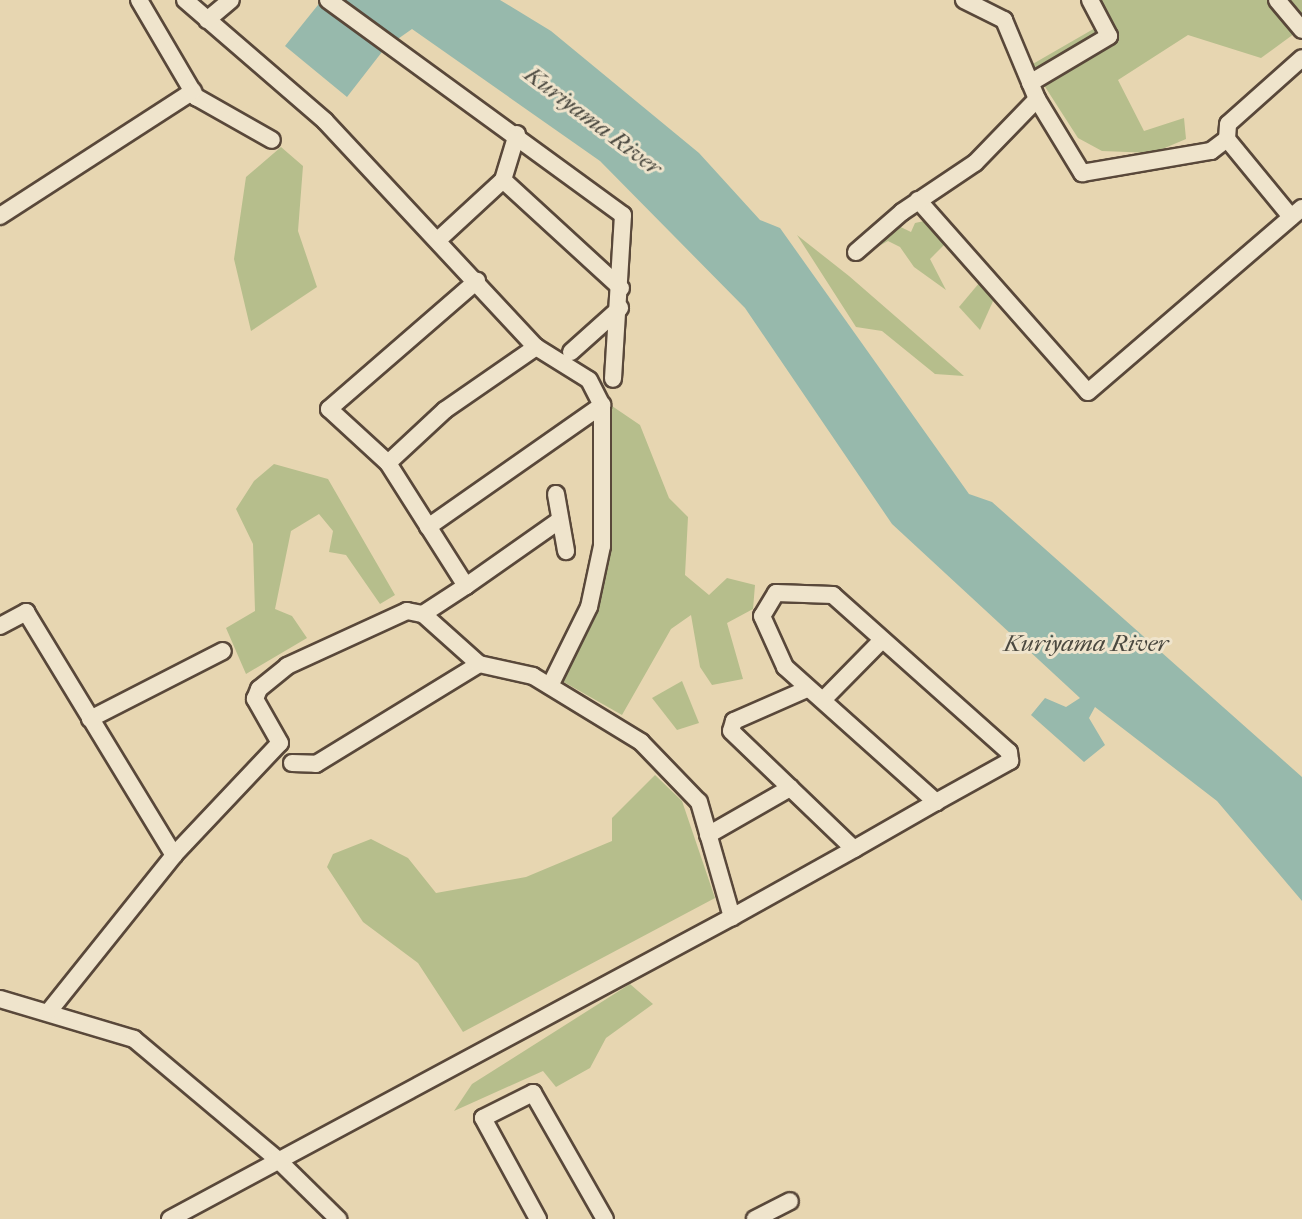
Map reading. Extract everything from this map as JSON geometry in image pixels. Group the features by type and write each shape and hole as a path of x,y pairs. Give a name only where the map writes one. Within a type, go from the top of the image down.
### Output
{"street":[{"path":"139,0 193,91 272,140"},
{"path":"185,0 325,121 536,347 589,380 602,405 602,546 589,607 550,686"},
{"path":"207,20 231,0"},
{"path":"328,0 517,134 623,215 620,308 613,379"},
{"path":"964,0 1004,20 1037,99 1082,173 1211,151 1227,139"},
{"path":"1030,83 1109,36 1090,0"},
{"path":"1277,0 1302,30"},
{"path":"918,200 1088,392 1297,213 1227,139 1228,124 1302,58"},
{"path":"0,216 193,91"},
{"path":"856,252 918,200 975,163 1037,99"},
{"path":"438,240 503,180 517,134"},
{"path":"503,180 621,288"},
{"path":"466,586 388,463 329,409 477,281"},
{"path":"571,352 620,308"},
{"path":"388,463 445,410 536,347"},
{"path":"428,527 602,405"},
{"path":"556,494 566,551"},
{"path":"423,614 560,520"},
{"path":"170,1219 732,917 1010,761 1009,752 833,595 776,593 762,616 785,667 936,802"},
{"path":"50,1010 174,855 280,743 255,699 259,689 287,666 383,619 407,611 423,614 479,664 533,676 641,742 699,802 732,917"},
{"path":"0,626 26,612 174,855"},
{"path":"823,700 881,641"},
{"path":"90,719 223,651"},
{"path":"292,763 316,764 479,664"},
{"path":"807,689 734,721 731,731 854,849"},
{"path":"708,835 790,788"},
{"path":"0,1000 50,1010 134,1039 277,1159 338,1219"},
{"path":"538,1219 483,1118 533,1093 605,1219"},
{"path":"755,1219 790,1201"}],"green space":[{"path":"1099,0 1302,0 1302,28 1261,58 1188,35 1118,80 1144,131 1184,118 1186,139 1153,153 1102,151 1078,138 1031,65 1109,20"},
{"path":"281,147 303,166 298,231 317,287 251,331 234,259 246,177"},
{"path":"938,218 949,240 930,259 946,290 914,267 900,247 888,241 872,250 874,232 884,219 911,232 915,223"},
{"path":"797,235 964,376 935,374 882,331 856,327"},
{"path":"980,282 994,299 980,330 959,307"},
{"path":"612,406 640,425 669,498 688,517 685,575 709,595 727,578 755,585 753,609 727,623 743,679 712,685 700,667 691,615 671,629 622,715 562,681 597,604"},
{"path":"274,464 328,479 395,595 380,604 346,555 329,552 333,531 319,514 291,531 275,609 292,616 307,638 246,674 226,628 255,611 253,544 236,509 254,481"},
{"path":"682,681 699,723 677,730 652,698"},
{"path":"655,775 682,801 715,898 463,1032 418,963 363,922 327,867 333,854 371,839 408,858 436,893 526,877 612,841 612,818"},
{"path":"630,984 653,1004 606,1038 590,1068 556,1087 543,1071 454,1111 472,1084"}],"water":[{"name":"Kuriyama River","path":"322,0 500,0 551,31 699,153 760,220 780,228 969,494 992,502 1302,777 1302,901 1217,801 1095,707 1089,718 1105,745 1084,762 1031,715 1045,698 1066,707 1080,698 892,524 745,308 600,161 412,29 385,48 347,97 285,46"}]}
